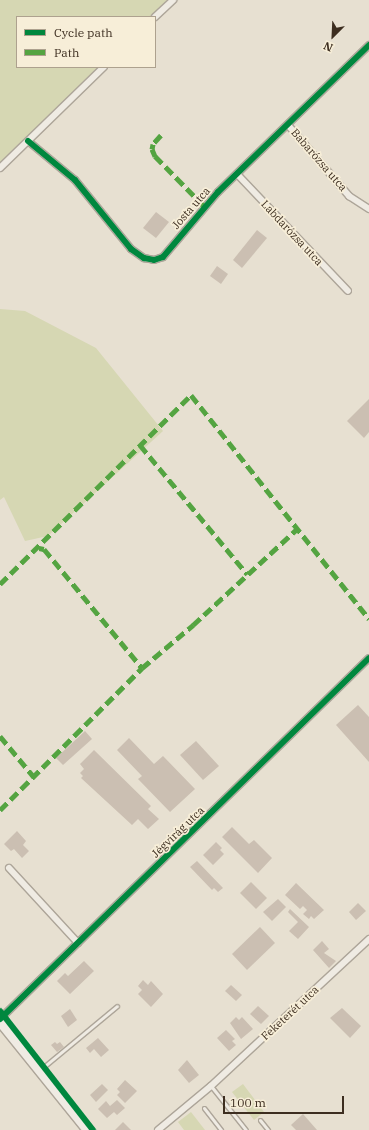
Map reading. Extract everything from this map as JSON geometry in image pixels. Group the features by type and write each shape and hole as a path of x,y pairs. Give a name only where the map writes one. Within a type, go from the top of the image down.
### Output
{"main road":[{"path":"0,1021 87,1130"}],"street":[{"path":"156,16 172,0"},
{"name":"Josta utca","path":"28,141 75,180 131,249 144,258 154,260 163,257 205,207 237,174 369,45"},
{"path":"0,168 103,68"},
{"name":"Babarózsa utca","path":"288,125 349,196 369,210"},
{"name":"Labdarózsa utca","path":"237,174 348,291"},
{"name":"Jégvirág utca","path":"0,1021 369,658"},
{"path":"9,868 78,943"},
{"name":"Feketerét utca","path":"158,1130 211,1086 369,939"}],"lane":[{"path":"39,1071 117,1006"},
{"path":"211,1086 246,1130"},
{"path":"204,1108 221,1130"},
{"path":"260,1120 268,1130"}],"green space":[{"path":"0,0 167,0 151,16 16,16 16,68 98,68 0,164"},
{"path":"0,309 25,311 96,348 163,431 48,536 25,541 4,497 0,500"},
{"path":"243,1084 264,1112 254,1120 232,1092"},
{"path":"191,1112 205,1130 184,1130 178,1122"}],"building":[{"path":"156,212 169,222 156,238 143,228"},
{"path":"257,230 267,238 242,268 233,260"},
{"path":"217,266 228,274 221,284 210,276"},
{"path":"369,399 369,432 364,438 347,421"},
{"path":"358,705 369,717 369,762 336,725"},
{"path":"85,731 92,739 63,765 56,758"},
{"path":"129,738 154,764 163,756 195,789 170,812 138,779 142,776 117,750"},
{"path":"196,741 219,766 203,780 180,755"},
{"path":"94,750 151,806 148,809 159,819 148,829 138,819 132,825 81,778 83,776 80,773 84,769 80,764"},
{"path":"232,827 249,844 254,840 272,858 258,873 222,837"},
{"path":"17,831 26,841 23,845 29,851 22,858 14,849 11,851 4,844"},
{"path":"216,842 222,848 220,850 224,854 213,865 203,855"},
{"path":"197,861 223,888 218,892 214,888 212,890 190,867"},
{"path":"251,882 267,898 256,909 240,893"},
{"path":"296,883 324,910 314,919 311,916 309,919 303,914 307,910 303,906 300,909 285,895"},
{"path":"278,899 286,907 272,921 263,912"},
{"path":"358,903 366,911 356,920 349,912"},
{"path":"290,909 309,927 298,939 289,931 298,922 288,912"},
{"path":"260,927 275,943 247,970 232,954"},
{"path":"322,941 329,949 324,953 336,961 329,968 313,950"},
{"path":"84,961 94,971 70,994 57,981 65,973 68,976"},
{"path":"143,980 148,985 151,981 163,994 151,1007 138,994 142,990 138,986"},
{"path":"231,985 242,995 236,1001 225,991"},
{"path":"258,1006 269,1016 261,1024 250,1014"},
{"path":"342,1008 361,1026 350,1038 330,1018"},
{"path":"70,1009 77,1020 68,1027 61,1016"},
{"path":"236,1017 239,1020 242,1017 253,1029 241,1039 230,1023"},
{"path":"226,1030 235,1039 232,1041 236,1045 229,1051 217,1038"},
{"path":"98,1038 109,1050 101,1057 94,1049 90,1053 86,1048"},
{"path":"55,1042 57,1044 60,1042 64,1047 57,1052 51,1045"},
{"path":"187,1060 199,1075 189,1083 178,1070"},
{"path":"125,1080 137,1091 125,1103 117,1095 120,1092 117,1089"},
{"path":"102,1084 108,1090 96,1102 90,1095"},
{"path":"117,1100 125,1108 117,1115 114,1112 107,1118 98,1109 106,1101 110,1106"},
{"path":"303,1114 317,1130 296,1130 291,1125"},
{"path":"123,1122 131,1130 115,1130"}],"marked path":[{"path":"161,135 153,144 152,149 155,156 205,207"},
{"path":"0,584 191,395 369,619"},
{"path":"140,445 247,574"},
{"path":"0,810 142,668 193,625 297,529"},
{"path":"39,548 44,549 142,668"},
{"path":"0,736 34,777"}],"cycle path":[{"path":"28,141 75,180 131,249 144,258 154,260 163,257 218,192 369,45"},
{"path":"0,1019 369,658"},
{"path":"0,1011 93,1130"}]}
